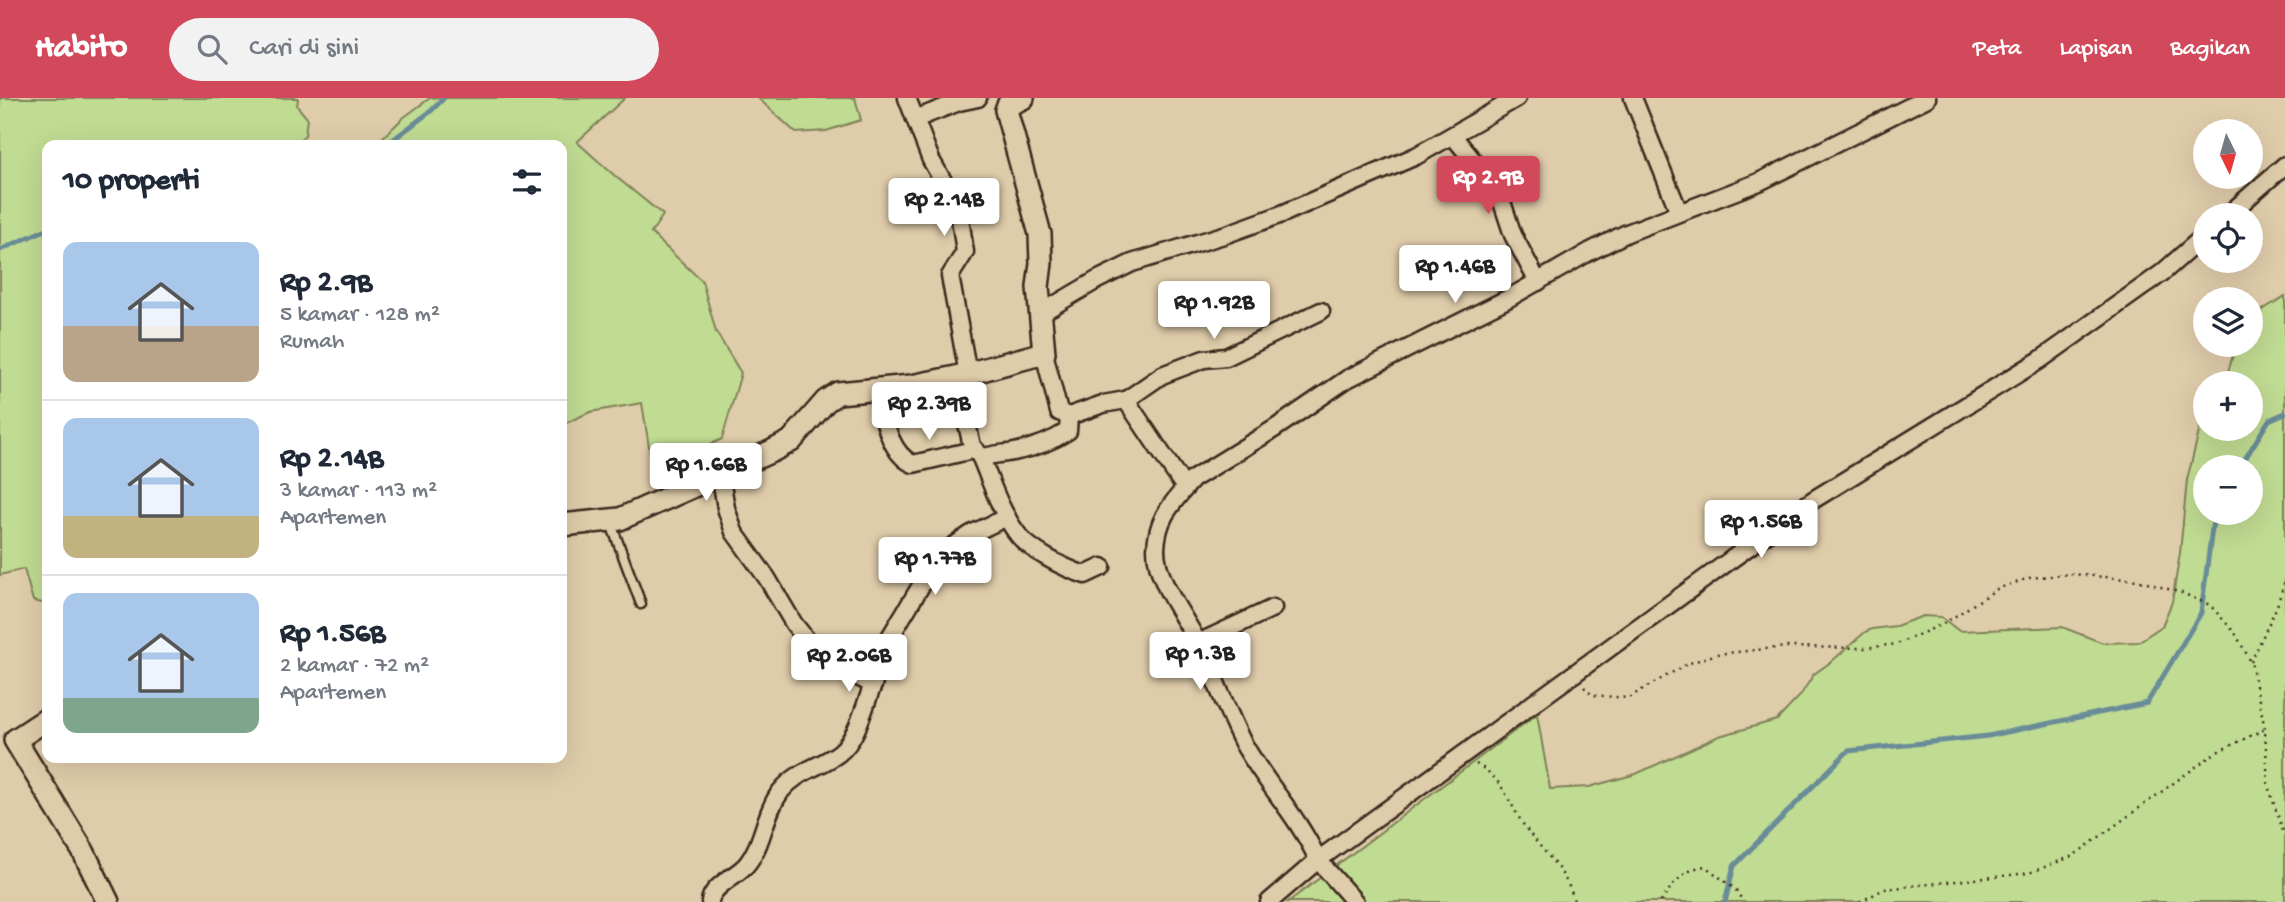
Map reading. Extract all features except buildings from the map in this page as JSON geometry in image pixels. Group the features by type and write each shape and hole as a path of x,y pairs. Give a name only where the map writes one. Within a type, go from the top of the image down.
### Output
{"street":[{"path":"907,98 931,160 950,194 962,234 965,252 950,276 962,375 977,454 1007,517 1024,541 1079,573 1088,575 1102,567"},
{"path":"915,119 959,102 978,98"},
{"path":"1041,313 1086,285 1132,263 1282,214 1416,156 1517,98"},
{"path":"1633,98 1679,212"},
{"path":"1355,902 1318,860 1297,819 1244,744 1157,560 1158,532 1162,516 1193,479 1274,429 1347,379 1538,282 1598,247 1679,212 1759,182 1927,98"},
{"path":"1010,100 1007,116 1040,234 1038,288 1044,353 1059,412 1069,416 1103,404 1126,400 1162,375 1204,359 1226,357 1321,311"},
{"path":"1453,136 1494,186 1513,235 1538,282"},
{"path":"2241,203 2285,164"},
{"path":"1269,902 1318,860 1813,500 2040,360 2162,273 2193,246"},
{"path":"567,525 610,522 630,515 791,441 827,401 838,393 911,386 1044,353"},
{"path":"876,389 895,447 904,460 913,464 977,454 1018,452 1051,442 1068,431 1069,416"},
{"path":"1126,400 1185,488"},
{"path":"720,472 726,508 734,532 767,578 794,624 814,649 873,685"},
{"path":"710,902 712,893 741,871 754,853 770,810 782,789 798,775 846,746 873,685 884,647 931,569 949,550 971,534 1007,517"},
{"path":"1198,643 1273,608"},
{"path":"42,722 7,744 83,851 108,902"}],"lane":[{"path":"610,522 640,604"}],"path":[{"path":"1574,673 1592,695 1628,698 1687,664 1717,654 1786,647 1865,648 1897,644 1943,624 1997,589 2029,578 2072,574 2137,580 2182,593 2210,605 2235,633 2251,662 2265,729 2268,786 2285,837"},
{"path":"2251,662 2277,606 2285,580"},
{"path":"1860,902 1884,888 2029,873 2073,856 2215,753 2265,729"},
{"path":"1462,754 1489,771 1509,796 1522,823 1571,885 1574,902"},
{"path":"1661,902 1690,868 1705,866 1736,890 1743,902"}],"green space":[{"path":"0,98 298,98 297,106 307,118 305,135 300,140 42,140 42,603 33,601 24,569 0,575"},
{"path":"430,98 625,98 577,142 663,215 651,233 702,281 716,332 741,373 722,439 653,472 642,403 590,412 567,423 567,140 380,140 403,118"},
{"path":"758,98 855,98 861,120 826,131 796,133"},
{"path":"2285,296 2285,902 1288,902 1537,714 1550,789 1589,787 1636,774 1719,736 1777,720 1800,696 1814,674 1872,629 1896,626 1923,616 1941,617 1959,631 2062,627 2103,643 2138,642 2162,626 2172,602 2187,480 2193,456 2193,525 2263,525 2263,455 2193,455 2197,441 2263,441 2263,371 2228,371 2233,357 2263,357 2263,310"}],"waterway":[{"path":"393,140 444,98"},
{"path":"0,250 42,231"},
{"path":"2247,455 2269,420 2285,413"},
{"path":"1725,902 1734,866 1848,751 1988,736 2147,703 2201,613 2212,525"}]}
